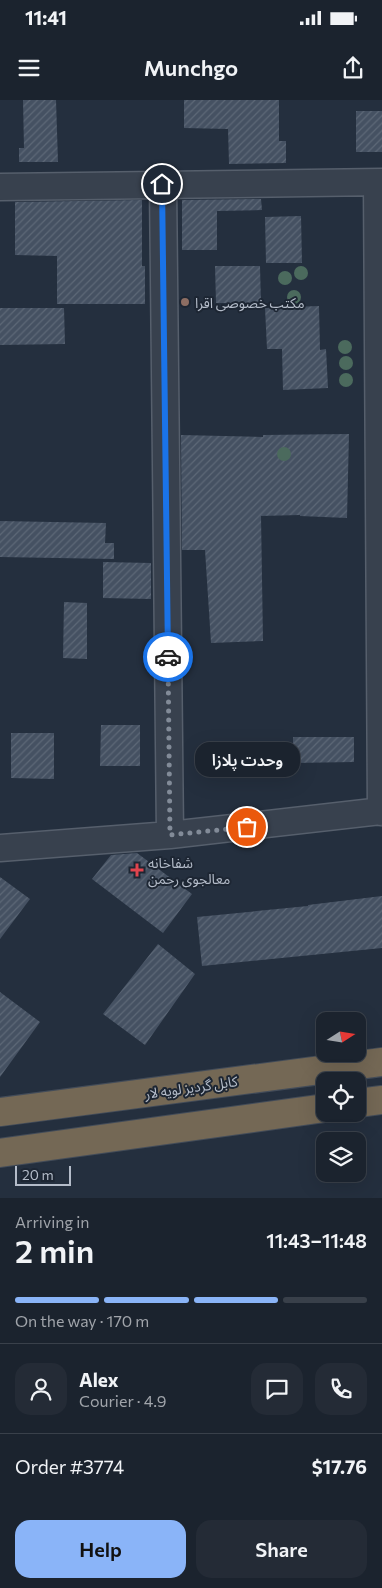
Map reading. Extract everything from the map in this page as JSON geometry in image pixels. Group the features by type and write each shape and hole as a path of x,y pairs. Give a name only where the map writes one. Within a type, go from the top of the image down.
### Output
{"highway":[{"name":"کابل گردیز لویه لار","path":"0,1112 382,1062"},
{"path":"366,1102 382,1100"},
{"path":"0,1153 316,1109"}],"street":[{"path":"0,187 379,182 381,811 170,835 0,848"},
{"path":"162,184 170,835"}],"building":[{"path":"23,100 56,100 58,162 19,162 19,148 24,148"},
{"path":"184,100 279,100 279,141 286,141 286,163 229,164 228,129 184,128"},
{"path":"356,111 382,111 382,152 356,152"},
{"path":"261,199 262,210 217,211 217,250 182,250 182,200"},
{"path":"142,200 142,266 145,266 145,304 57,304 57,256 15,255 15,202"},
{"path":"301,216 302,263 266,263 265,217"},
{"path":"215,266 260,266 261,303 216,303"},
{"path":"319,306 320,350 326,349 328,388 283,390 282,349 267,349 265,308"},
{"path":"0,308 64,308 65,344 0,345"},
{"path":"349,434 347,518 300,515 261,516 263,641 211,643 205,550 182,550 181,435 263,437 263,435"},
{"path":"0,521 106,523 105,543 114,543 114,559 0,557"},
{"path":"103,562 151,563 151,599 103,598"},
{"path":"64,602 87,603 87,659 63,658"},
{"path":"101,725 140,725 140,766 100,766"},
{"path":"11,733 54,733 54,779 11,778"},
{"path":"293,737 354,737 354,762 293,763"},
{"path":"137,853 192,894 163,933 92,879 111,855"},
{"path":"0,877 30,899 0,939"},
{"path":"382,896 382,948 202,966 197,917 308,906"},
{"path":"158,944 195,974 145,1045 103,1014"},
{"path":"0,992 40,1022 0,1077"}],"way so far":[{"path":"168,657 170,835 247,827"}],"place":[{"name":"مکتب خصوصی اقرا","path":"185,302"},
{"name":"وحدت پلازا","path":"247,827"},
{"name":"شفاخانه معالجوی رحمن","path":"137,870"}],"route":[{"path":"162,184 168,657"}]}
